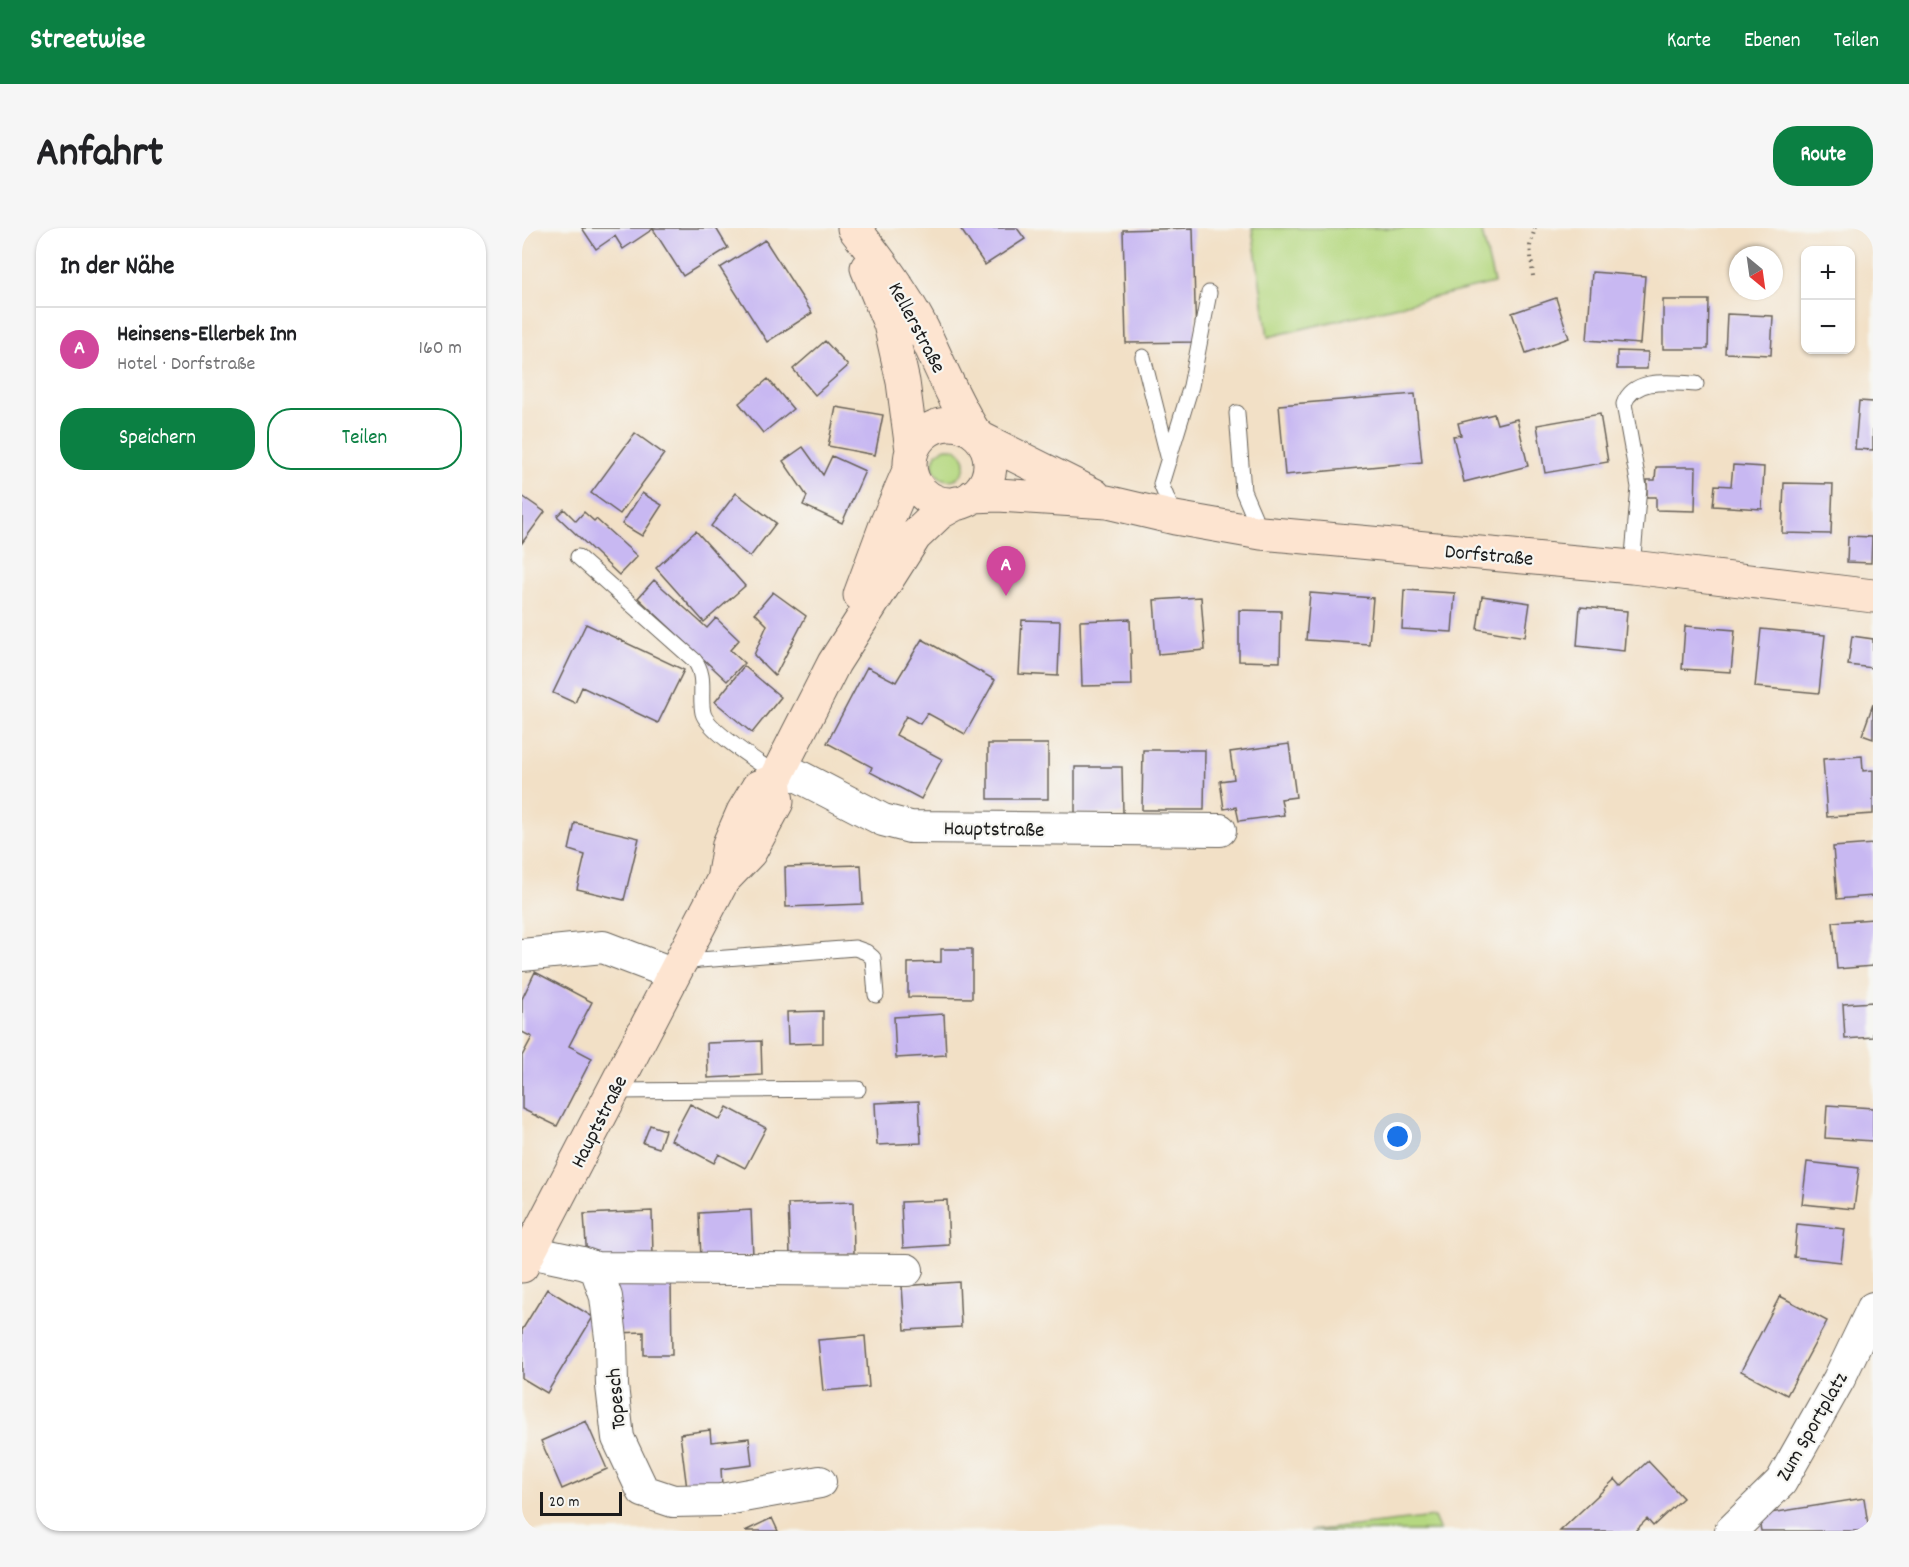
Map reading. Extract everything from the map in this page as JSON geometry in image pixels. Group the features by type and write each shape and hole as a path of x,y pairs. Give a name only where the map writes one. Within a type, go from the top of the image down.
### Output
{"main road":[{"name":"Kellerstraße","path":"852,228 892,277 921,327 960,409 978,436"},
{"name":"Kellerstraße","path":"852,228 890,324 903,382 911,459"},
{"path":"951,424 963,426 978,436 987,450 990,463 988,476 982,487 965,499 944,503 921,492 914,481 911,459 918,439 927,431 951,424"},
{"name":"Dorfstraße","path":"978,436 1107,502"},
{"name":"Hauptstraße","path":"834,663 911,459"},
{"name":"Dorfstraße","path":"965,499 998,495 1107,502 1175,518 1261,533 1632,567 1873,596"},
{"name":"Hauptstraße","path":"526,1259 723,880 729,844 743,812 758,788 777,774 834,663 915,536 939,513 965,499"}],"street":[{"name":"Hauptstraße","path":"777,774 883,820 910,827 1220,830"},
{"path":"522,955 603,947 677,968"},
{"path":"526,1259 582,1263 596,1268 907,1270"},
{"name":"Topesch","path":"596,1268 606,1298 618,1438 643,1491 673,1501 721,1500 820,1482"},
{"name":"Zum Sportplatz","path":"1731,1531 1781,1482 1870,1324"}],"lane":[{"path":"1175,518 1161,484 1191,386 1209,293"},
{"path":"1143,357 1169,460"},
{"path":"1632,567 1639,487 1624,404 1627,395 1631,390 1648,384 1663,382 1696,384"},
{"path":"1237,412 1243,491 1261,533"},
{"path":"578,556 694,660 702,674 703,711 706,720 731,742 777,774"},
{"path":"677,968 700,960 855,948 866,952 873,958 876,995"},
{"path":"614,1091 858,1089"}],"path":[{"path":"1533,276 1530,246 1535,228"}],"green space":[{"path":"1252,228 1481,228 1494,283 1268,337"},
{"path":"949,448 960,453 965,464 960,475 949,480 938,475 933,464 938,453"},
{"path":"1434,1517 1440,1531 1310,1531"}],"building":[{"path":"582,228 716,228 728,248 683,276 653,229 623,249 615,236 596,249"},
{"path":"960,228 1017,228 1025,239 985,265"},
{"path":"1193,228 1196,342 1126,343 1123,230"},
{"path":"765,240 812,313 767,342 720,268"},
{"path":"1592,272 1645,276 1640,344 1587,340"},
{"path":"1556,298 1569,338 1526,353 1512,313"},
{"path":"1663,300 1709,300 1708,349 1663,349"},
{"path":"1727,314 1773,316 1771,355 1725,353"},
{"path":"825,341 848,366 815,395 793,369"},
{"path":"1617,351 1648,352 1647,369 1617,369"},
{"path":"768,379 793,409 763,433 739,403"},
{"path":"1415,394 1422,462 1285,475 1279,405"},
{"path":"1859,401 1873,402 1873,450 1855,449"},
{"path":"836,407 883,415 875,455 828,446"},
{"path":"1494,414 1497,424 1517,419 1528,466 1464,482 1453,436 1461,435 1458,423"},
{"path":"1600,414 1608,462 1545,473 1537,425"},
{"path":"635,433 664,454 620,514 591,493"},
{"path":"803,447 823,475 832,456 865,471 842,523 803,505 807,496 783,461"},
{"path":"1733,465 1764,467 1762,509 1713,506 1715,485 1731,486"},
{"path":"1656,467 1696,467 1695,511 1656,510 1656,497 1647,497 1647,480 1655,480"},
{"path":"1784,483 1833,484 1831,534 1782,533"},
{"path":"642,493 662,505 642,536 622,524"},
{"path":"736,493 776,523 750,557 711,526"},
{"path":"522,496 545,512 522,543"},
{"path":"564,509 576,521 584,512 594,521 596,519 637,556 619,575 557,516"},
{"path":"696,531 745,586 704,622 656,568"},
{"path":"1848,536 1872,537 1871,563 1847,562"},
{"path":"654,580 707,628 716,618 739,640 730,650 744,663 727,681 638,598"},
{"path":"1404,590 1455,593 1452,632 1402,629"},
{"path":"773,592 806,616 775,676 754,655 767,625 755,613"},
{"path":"1310,593 1373,598 1369,644 1306,640"},
{"path":"1482,596 1530,603 1525,637 1477,629"},
{"path":"1201,597 1205,650 1158,654 1154,600"},
{"path":"1580,607 1627,611 1624,651 1577,646"},
{"path":"1239,610 1281,611 1280,662 1239,661"},
{"path":"1130,619 1132,685 1082,686 1080,621"},
{"path":"1022,620 1060,621 1058,676 1019,674"},
{"path":"586,624 684,670 658,723 582,687 575,703 553,693"},
{"path":"1685,626 1735,630 1731,672 1682,669"},
{"path":"1761,629 1825,635 1819,693 1755,687"},
{"path":"1852,636 1873,639 1873,668 1848,665"},
{"path":"922,639 995,680 965,734 927,713 920,724 906,716 896,735 942,759 921,799 870,772 872,767 827,743 867,667 896,682"},
{"path":"744,666 781,697 752,733 715,702"},
{"path":"1873,704 1873,739 1862,735"},
{"path":"988,744 1048,744 1048,799 988,799"},
{"path":"1289,744 1296,797 1281,799 1284,815 1239,821 1236,807 1224,809 1220,781 1234,779 1230,752"},
{"path":"1143,750 1205,750 1204,810 1142,810"},
{"path":"1862,756 1863,771 1873,770 1873,814 1827,817 1823,759"},
{"path":"1075,767 1122,767 1123,813 1075,814"},
{"path":"575,823 639,838 624,900 577,889 585,855 569,850"},
{"path":"1873,844 1873,896 1837,899 1833,847"},
{"path":"861,865 863,904 786,907 785,867"},
{"path":"1873,919 1873,966 1837,969 1833,922"},
{"path":"941,949 972,949 972,998 908,997 908,963 941,962"},
{"path":"535,972 592,1002 569,1046 592,1058 557,1126 522,1109 522,1056 532,1037 522,1032 522,999"},
{"path":"1873,1002 1873,1037 1845,1039 1843,1004"},
{"path":"823,1011 823,1043 788,1044 787,1012"},
{"path":"944,1014 946,1055 896,1058 894,1017"},
{"path":"761,1041 762,1075 708,1078 707,1043"},
{"path":"919,1101 921,1143 877,1145 875,1103"},
{"path":"690,1104 720,1120 727,1107 766,1128 745,1168 719,1154 714,1163 671,1140"},
{"path":"1827,1105 1873,1108 1873,1141 1825,1138"},
{"path":"650,1125 665,1130 659,1148 643,1143"},
{"path":"1807,1162 1859,1168 1854,1209 1802,1204"},
{"path":"947,1200 949,1245 903,1248 901,1202"},
{"path":"853,1202 854,1253 790,1254 788,1204"},
{"path":"751,1210 753,1256 701,1259 699,1213"},
{"path":"652,1211 653,1257 587,1260 584,1214"},
{"path":"1797,1224 1845,1229 1841,1262 1794,1257"},
{"path":"671,1280 672,1355 644,1355 644,1332 615,1333 614,1281"},
{"path":"959,1282 961,1327 905,1330 902,1286"},
{"path":"547,1289 593,1317 547,1393 522,1378 522,1330"},
{"path":"1780,1296 1827,1321 1787,1395 1741,1371"},
{"path":"865,1336 869,1387 823,1391 818,1340"},
{"path":"586,1421 607,1469 562,1489 541,1441"},
{"path":"710,1430 711,1442 749,1438 752,1465 721,1469 722,1485 687,1489 680,1434"},
{"path":"1648,1461 1683,1498 1653,1526 1647,1519 1635,1531 1560,1531 1615,1479 1621,1486"},
{"path":"1864,1498 1869,1531 1761,1531 1758,1515"},
{"path":"772,1518 778,1531 745,1531"}],"place":[{"name":"Heinsens-Ellerbek Inn","path":"1006,596"}]}
